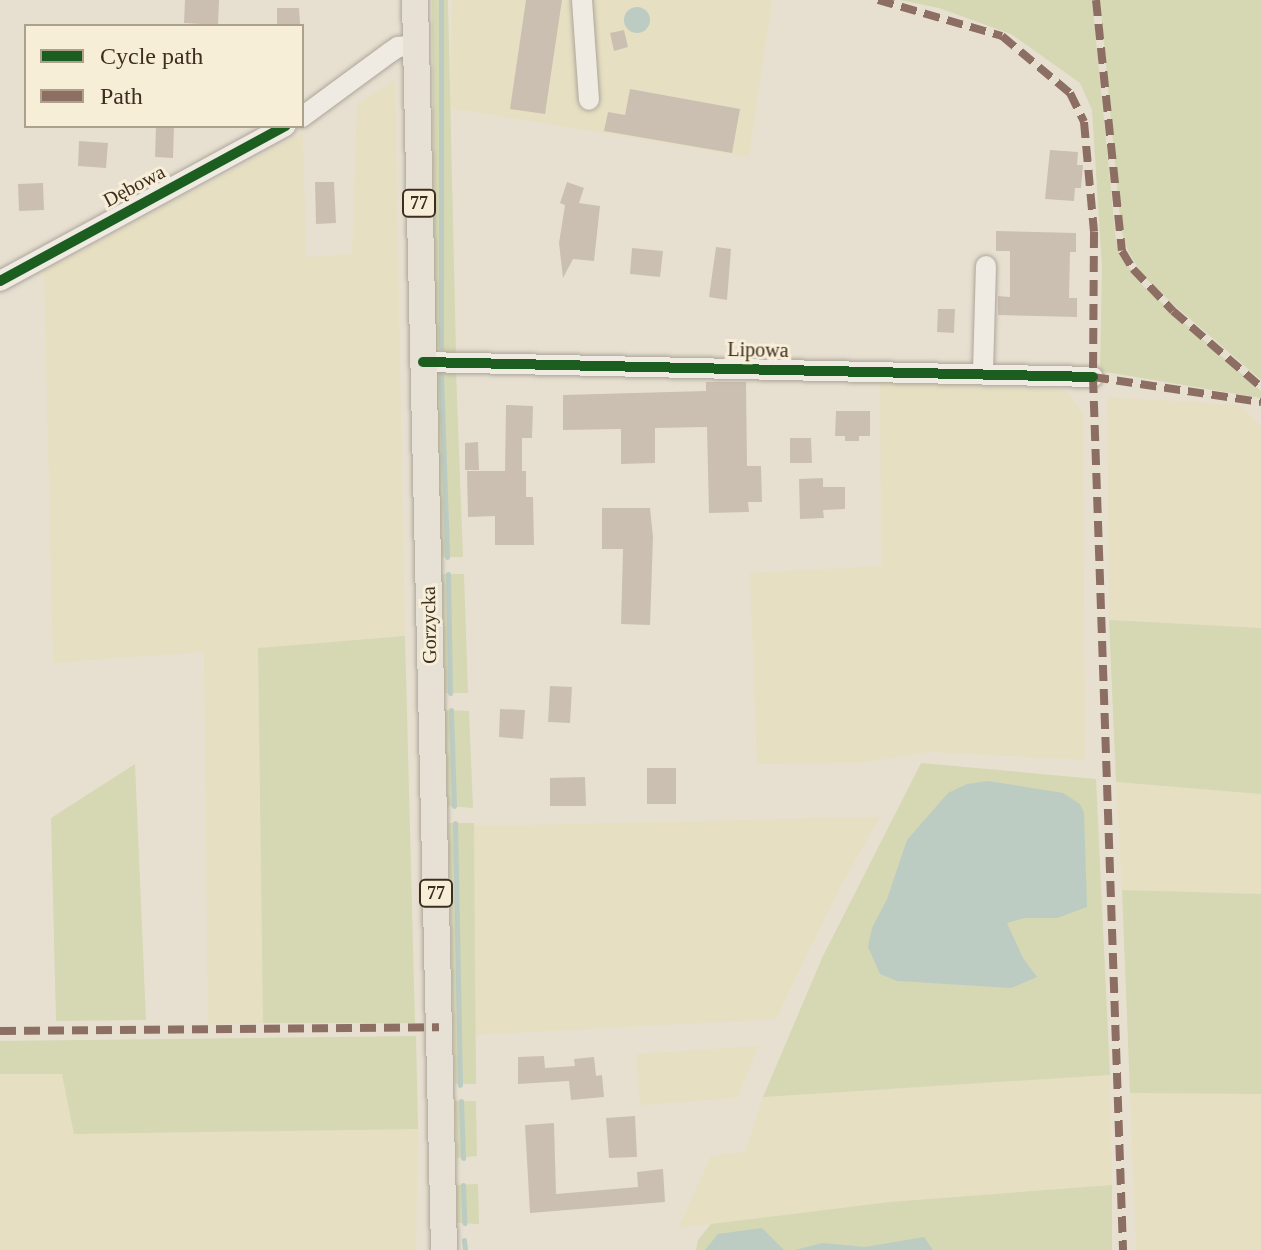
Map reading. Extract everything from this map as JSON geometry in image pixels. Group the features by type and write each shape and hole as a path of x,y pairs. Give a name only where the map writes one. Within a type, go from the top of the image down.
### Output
{"main road":[{"name":"Gorzycka","path":"415,0 444,1250"}],"street":[{"path":"582,0 589,100"},
{"path":"304,116 389,53 416,45"},
{"name":"Dębowa","path":"0,281 282,128"},
{"path":"983,372 986,266"},
{"name":"Lipowa","path":"423,362 983,372 1093,377"}],"shaded area":[{"path":"452,0 772,0 749,157 450,108"},
{"path":"637,7 646,11 650,20 646,29 637,33 628,29 624,20 628,11"},
{"path":"395,81 405,636 258,648 263,1023 208,1025 204,652 53,663 44,271 303,133 306,257 352,254 357,103"},
{"path":"880,381 1067,391 1083,413 1085,760 929,752 860,763 757,764 750,573 881,566"},
{"path":"1107,397 1239,405 1261,425 1261,628 1109,620"},
{"path":"988,781 1063,793 1080,804 1084,813 1087,907 1057,918 1025,918 1007,923 1023,958 1037,977 1011,988 897,981 880,974 868,947 872,928 887,899 907,840 948,793 967,784"},
{"path":"1116,782 1261,794 1261,894 1122,890"},
{"path":"880,817 838,891 776,1019 475,1035 474,826"},
{"path":"758,1046 738,1098 640,1105 636,1054"},
{"path":"0,1074 62,1074 75,1134 418,1129 416,1250 0,1250"},
{"path":"1110,1075 1112,1185 890,1202 678,1228 711,1156 745,1152 763,1097"},
{"path":"1130,1093 1261,1094 1261,1250 1136,1250"},
{"path":"762,1228 784,1250 705,1250 718,1234"},
{"path":"924,1237 933,1250 795,1250 822,1243 865,1247"}],"green space":[{"path":"432,0 448,0 456,353 447,353 435,346"},
{"path":"900,0 1092,0 1116,241 1122,258 1144,287 1261,391 1261,398 1100,371 1102,267 1092,110 1080,83 1011,34 939,8"},
{"path":"1100,0 1261,0 1261,380 1143,276 1128,251 1121,229"},
{"path":"456,371 463,557 442,557 436,372"},
{"path":"442,574 464,574 468,693 445,693"},
{"path":"1109,620 1261,628 1261,794 1116,782"},
{"path":"405,636 415,1023 263,1023 258,648"},
{"path":"445,710 469,711 473,808 447,806"},
{"path":"921,763 1096,779 1110,1075 763,1097 822,958"},
{"path":"135,764 146,1020 56,1021 51,818"},
{"path":"448,823 474,823 476,1084 455,1084"},
{"path":"1122,890 1261,894 1261,1094 1130,1093"},
{"path":"416,1036 418,1129 74,1134 62,1074 0,1074 0,1041"},
{"path":"455,1101 476,1101 477,1156 457,1158"},
{"path":"478,1184 479,1224 457,1223 456,1185"},
{"path":"1112,1185 1112,1250 696,1250 698,1240 711,1224 890,1202"}],"building":[{"path":"185,0 219,0 218,24 184,23"},
{"path":"526,0 562,0 545,114 510,109"},
{"path":"277,8 299,8 300,24 277,24"},
{"path":"624,30 628,47 614,51 610,33"},
{"path":"630,89 740,109 732,153 604,131 608,112 625,115"},
{"path":"156,128 174,128 173,158 155,157"},
{"path":"79,141 108,143 106,168 78,166"},
{"path":"1050,150 1078,152 1077,165 1083,165 1081,188 1075,188 1074,201 1045,199"},
{"path":"315,182 334,182 336,223 316,224"},
{"path":"567,182 584,188 579,203 600,206 594,261 573,259 563,278 559,243 565,205 560,203"},
{"path":"43,183 44,210 19,211 18,184"},
{"path":"996,231 1076,233 1076,252 1070,252 1069,298 1077,298 1077,317 998,315 998,296 1010,297 1010,251 996,251"},
{"path":"716,247 731,249 727,300 709,297"},
{"path":"632,248 663,251 660,277 630,274"},
{"path":"938,309 955,309 954,333 937,332"},
{"path":"706,382 746,382 747,466 761,466 762,502 748,502 749,512 709,513 707,427 655,428 655,463 621,464 621,429 563,430 563,395 706,391"},
{"path":"506,405 533,406 532,438 522,438 522,471 526,471 526,497 533,497 534,545 495,545 495,516 468,517 467,471 505,471"},
{"path":"836,411 870,411 870,436 859,436 859,441 845,441 845,436 835,436"},
{"path":"790,438 811,438 812,463 790,463"},
{"path":"478,442 479,470 465,470 465,443"},
{"path":"823,478 823,487 845,487 845,509 823,510 824,518 800,519 799,479"},
{"path":"602,508 650,508 653,537 650,625 621,624 623,549 602,549"},
{"path":"550,686 572,687 570,723 548,722"},
{"path":"500,709 525,710 523,739 499,737"},
{"path":"647,768 676,768 676,804 647,804"},
{"path":"585,777 586,806 550,806 550,778"},
{"path":"544,1056 545,1068 575,1066 574,1059 594,1057 596,1076 602,1075 604,1097 571,1100 569,1081 518,1084 518,1057"},
{"path":"635,1116 637,1157 609,1158 606,1118"},
{"path":"554,1123 556,1194 638,1187 637,1172 663,1169 665,1202 530,1213 525,1125"}],"waterway":[{"path":"441,0 441,347"},
{"path":"441,373 447,557"},
{"path":"448,574 450,693"},
{"path":"451,710 454,806"},
{"path":"455,823 460,1085"},
{"path":"461,1101 463,1158"},
{"path":"463,1185 464,1223"},
{"path":"464,1240 465,1250"}],"marked path":[{"path":"878,0 1002,36 1070,93 1084,122 1094,232 1093,377 1123,1250"},
{"path":"1096,0 1122,251 1133,269 1173,311 1261,387"},
{"path":"1093,377 1261,402"},
{"path":"0,1031 439,1027"}],"cycle path":[{"path":"0,281 282,128"},
{"path":"423,362 1093,377"}]}
